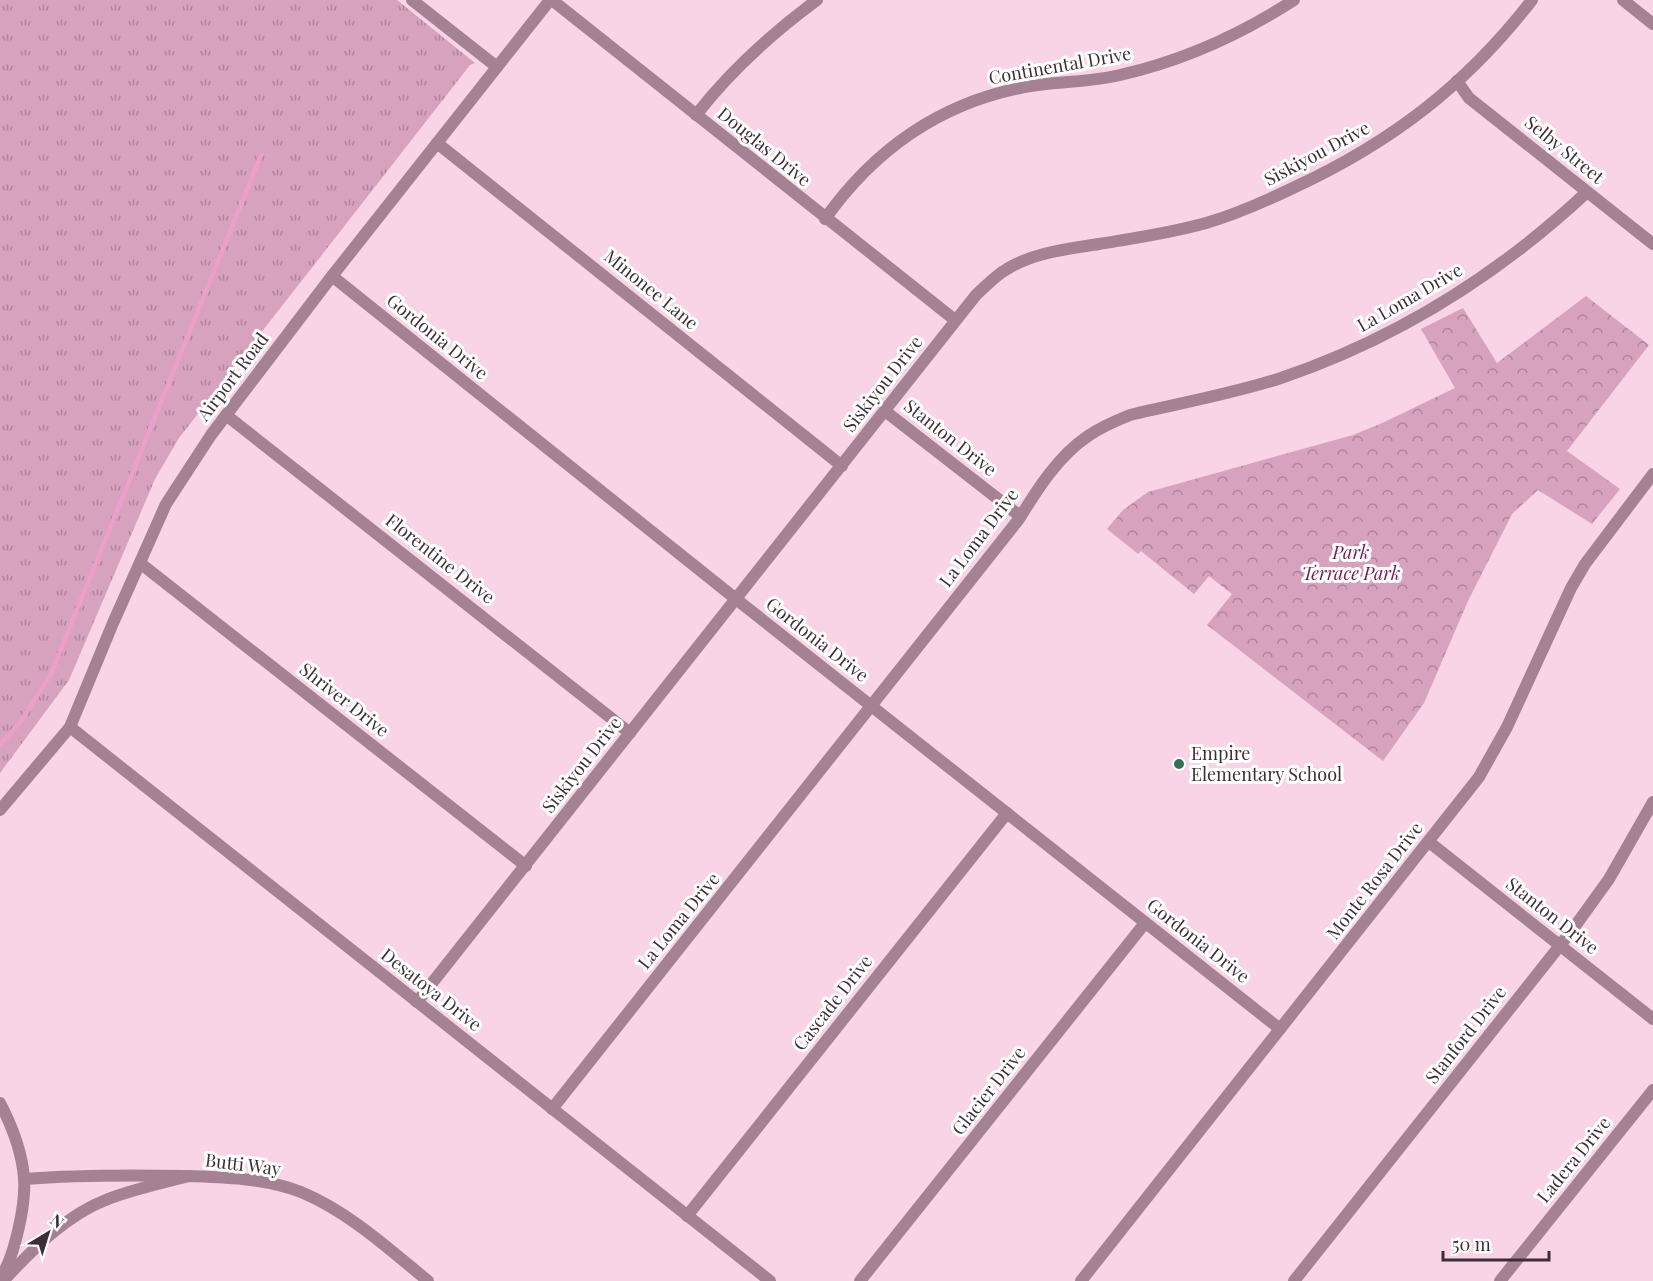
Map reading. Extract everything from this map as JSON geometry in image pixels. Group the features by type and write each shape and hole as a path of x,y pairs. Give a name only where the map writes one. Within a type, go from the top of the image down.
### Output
{"street":[{"path":"412,0 498,67"},
{"name":"Airport Road","path":"0,810 70,727 166,504 211,435 332,276 551,0"},
{"name":"Douglas Drive","path":"551,0 825,219 956,320"},
{"path":"696,115 723,81 743,61 817,0"},
{"name":"Continental Drive","path":"825,219 843,194 890,147 943,114 988,96 1021,87 1118,76 1171,61 1203,50 1271,15 1294,0"},
{"name":"Siskiyou Drive","path":"417,1002 956,320 976,295 993,279 1006,269 1026,259 1048,252 1151,236 1207,223 1262,203 1329,171 1390,135 1433,104 1491,50 1532,0"},
{"path":"1623,0 1653,24"},
{"name":"Selby Street","path":"1457,81 1469,98 1653,244"},
{"name":"Minonee Lane","path":"437,143 842,466"},
{"name":"La Loma Drive","path":"552,1109 1071,450 1087,436 1130,415 1281,378 1363,347 1426,313 1511,258 1587,192"},
{"name":"Gordonia Drive","path":"332,276 1280,1029"},
{"name":"Stanton Drive","path":"885,411 1020,516"},
{"name":"Florentine Drive","path":"226,415 630,733"},
{"name":"Monte Rosa Drive","path":"1081,1281 1479,777 1507,727 1571,588 1585,564 1653,474"},
{"name":"Shriver Drive","path":"140,562 525,866"},
{"name":"Desatoya Drive","path":"70,727 770,1281"},
{"name":"Stanford Drive","path":"1294,1281 1560,946 1610,879 1653,802"},
{"name":"Cascade Drive","path":"687,1216 1007,813"},
{"name":"Stanton Drive","path":"1429,842 1653,1019"},
{"name":"Glacier Drive","path":"860,1281 1145,923"},
{"name":"Ladera Drive","path":"1500,1281 1653,1090"},
{"path":"0,1103 17,1142 24,1179 21,1213 13,1251 1,1279"},
{"name":"Butti Way","path":"24,1179 88,1175 189,1176 270,1184 301,1192 336,1211 375,1237 428,1281"},
{"path":"1,1279 67,1221 106,1199 189,1176"}],"green space":[{"path":"0,0 397,0 475,63 470,65 179,438 155,479 69,680 0,773"},
{"name":"Park Terrace Park","path":"1586,296 1649,345 1567,451 1620,489 1592,524 1538,490 1512,514 1468,601 1424,703 1383,761 1207,625 1232,594 1209,576 1194,594 1141,551 1138,554 1107,529 1123,510 1148,492 1353,435 1455,388 1421,329 1463,308 1497,363"}],"waterway":[{"path":"0,744 19,724 51,674 261,155"}],"place":[{"name":"Empire Elementary School","path":"1179,764"}]}
